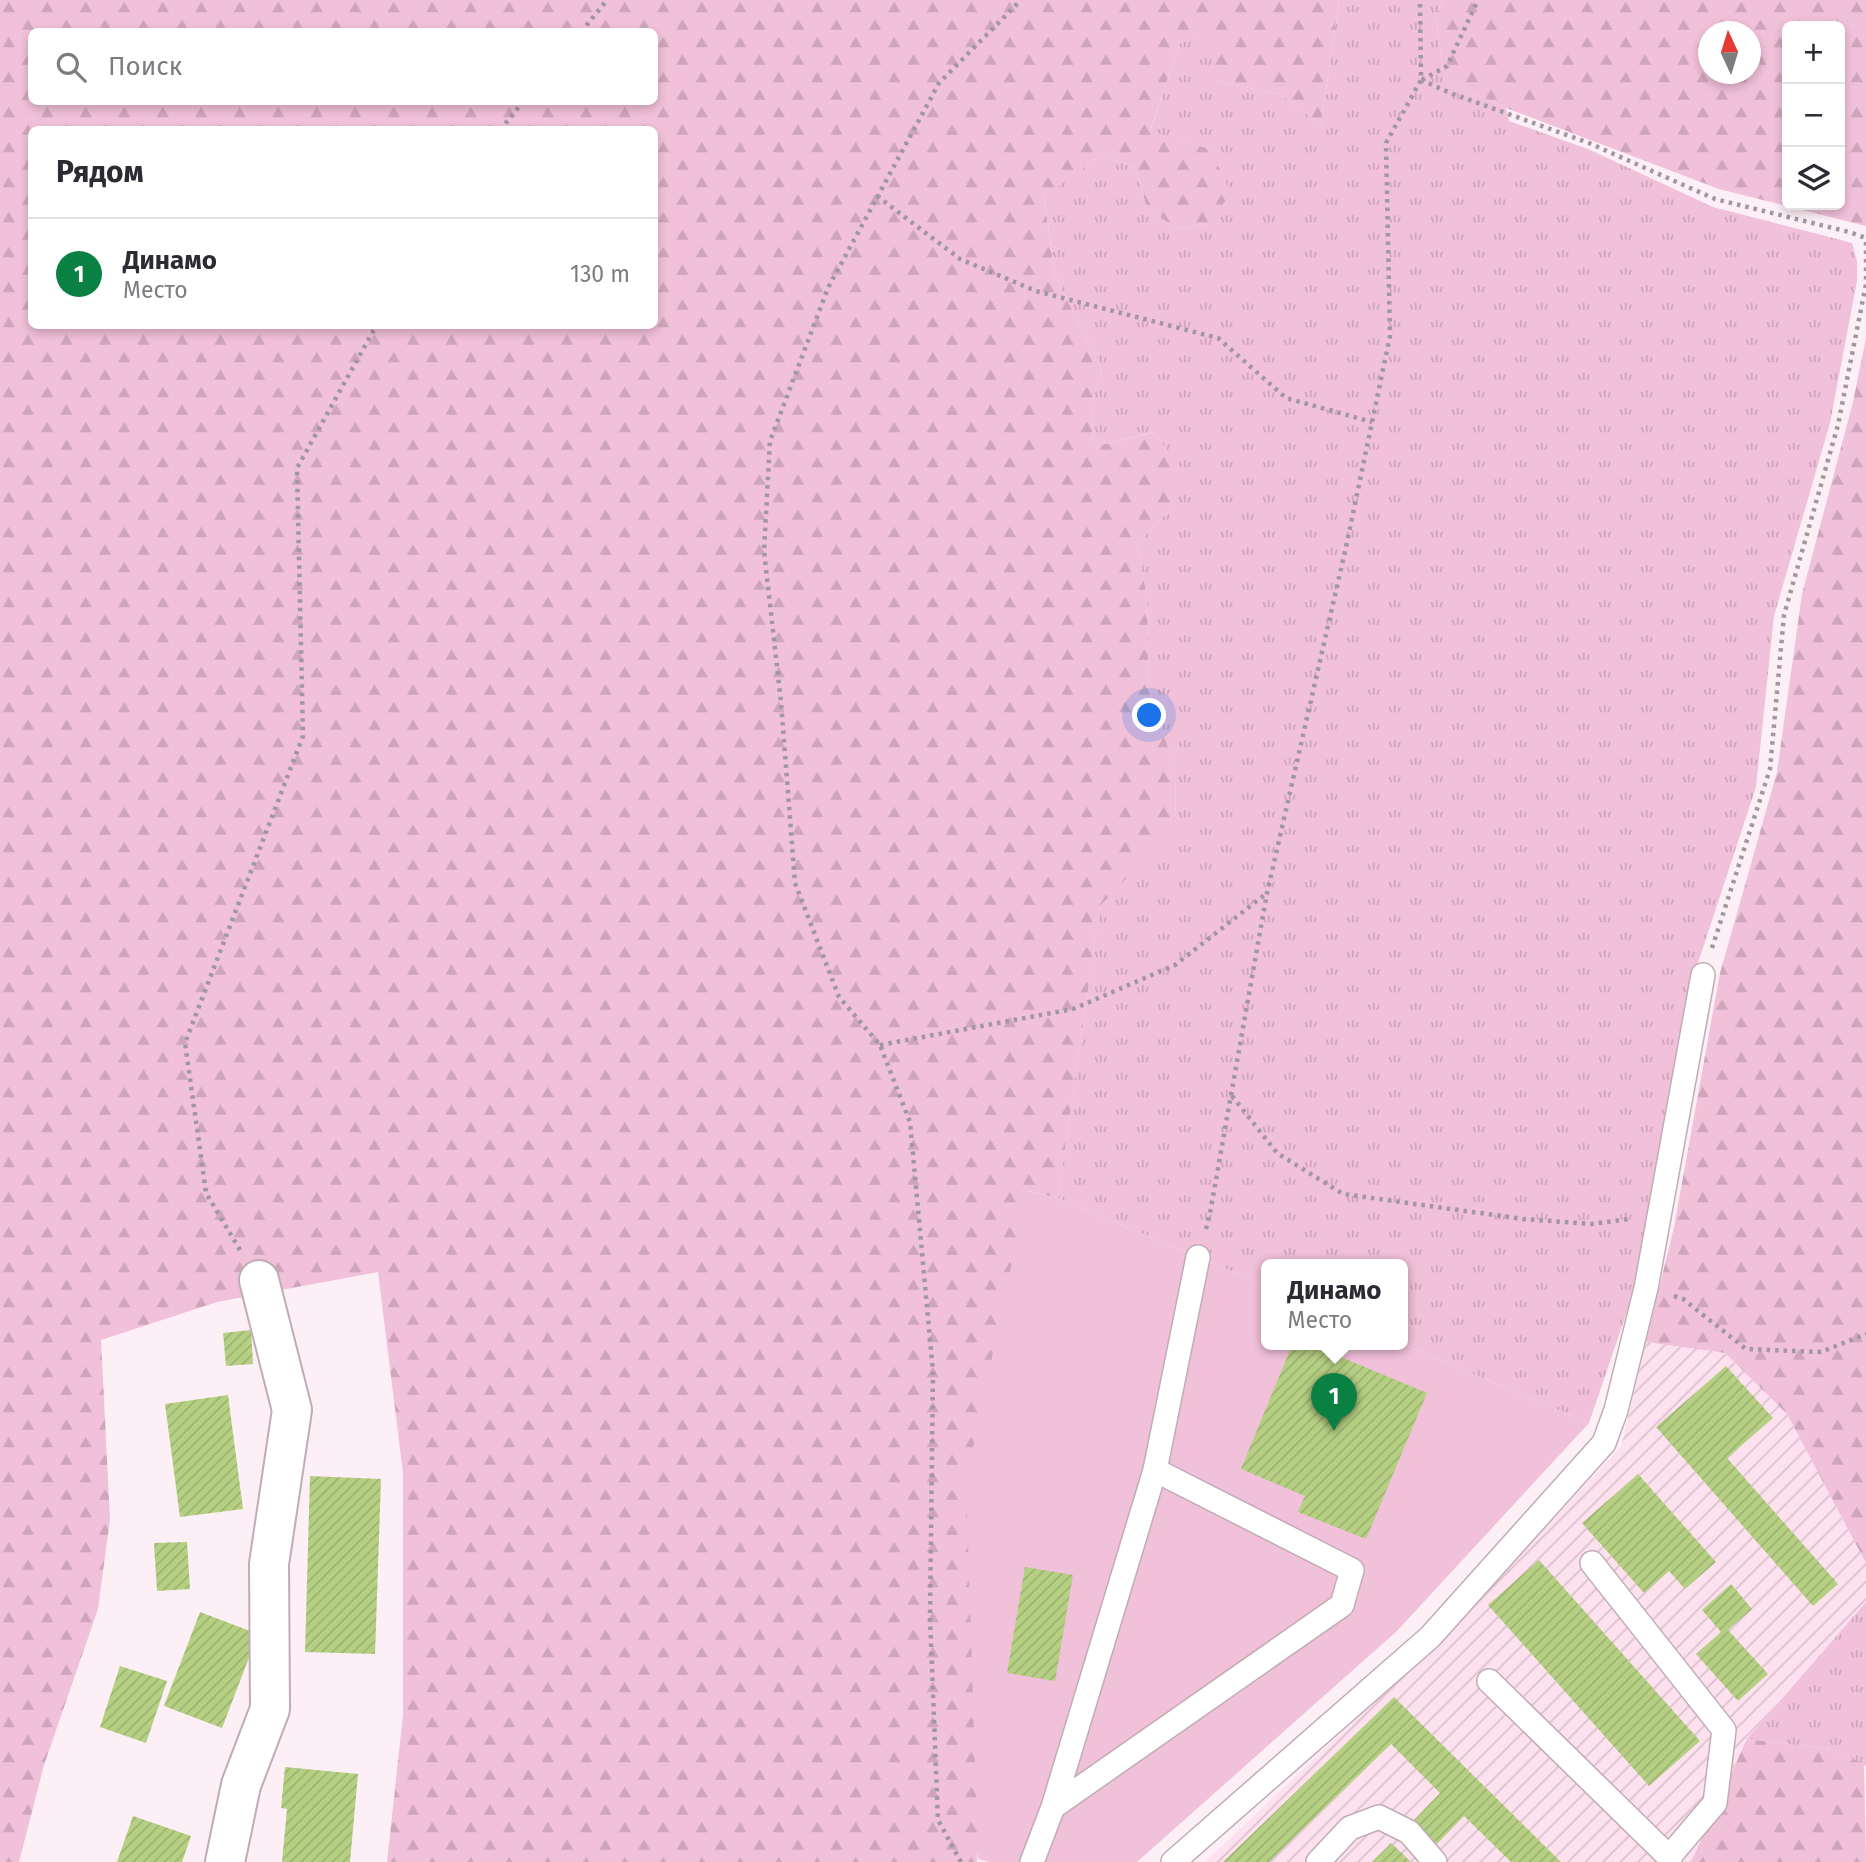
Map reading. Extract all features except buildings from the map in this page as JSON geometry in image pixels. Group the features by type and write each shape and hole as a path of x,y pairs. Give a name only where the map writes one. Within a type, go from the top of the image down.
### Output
{"street":[{"path":"225,1862 242,1785 270,1709 269,1564 292,1410 259,1280"}],"lane":[{"path":"1173,1862 1430,1637 1604,1443 1616,1410 1646,1287 1703,975"},
{"path":"1032,1862 1053,1807 1155,1470 1198,1257"},
{"path":"1053,1807 1342,1605 1352,1570 1155,1470"},
{"path":"1489,1681 1670,1860 1715,1803 1724,1730 1592,1563"},
{"path":"1318,1862 1350,1828 1379,1817 1409,1832 1435,1862"}],"path":[{"path":"584,28 607,0"},
{"path":"961,1862 937,1820 930,1617 933,1372 910,1122 880,1045 839,997 794,883 781,702 764,551 770,441 828,288 939,83 1021,0"},
{"path":"1198,1257 1210,1213 1267,892 1390,336 1386,143 1421,80 1420,0"},
{"path":"1421,80 1447,66 1478,0"},
{"path":"1421,80 1589,143 1715,199 1866,238 1866,284 1838,425 1784,615 1770,769 1703,975"},
{"path":"503,126 521,105"},
{"path":"877,196 960,259 1037,290 1218,338 1286,398 1372,422"},
{"path":"259,1280 206,1194 185,1042 303,736 297,468 374,329"},
{"path":"880,1045 1073,1009 1175,965 1267,892"},
{"path":"1232,1095 1277,1153 1343,1194 1523,1219 1591,1224 1657,1218"},
{"path":"1646,1287 1683,1299 1746,1349 1821,1352 1866,1334"}],"shaded area":[{"path":"1646,1342 1725,1353 1787,1414 1866,1563 1866,1602 1747,1739 1691,1862 1205,1862 1440,1640 1621,1447"}],"green space":[{"path":"0,0 1339,0 1321,125 1280,94 1215,81 1215,34 1180,43 1150,131 1210,149 1231,193 1208,224 1177,229 1147,208 1135,168 1101,155 1044,197 1055,276 1102,370 1092,403 1093,447 1155,432 1177,464 1170,510 1137,544 1147,597 1149,688 1176,772 1175,827 1100,906 1058,1198 1028,1191 977,1862 387,1862 403,1715 403,1473 378,1272 217,1302 101,1340 110,1519 98,1609 44,1765 19,1862 0,1862"},
{"path":"1339,0 1442,0 1436,17 1444,80 1506,108 1509,121 1588,149 1713,207 1852,243 1857,261 1857,281 1830,423 1774,616 1756,787 1695,972 1651,1217 1630,1303 1589,1423 1408,1347 1408,1259 1261,1259 1261,1284 1058,1198 1100,905 1175,826 1176,772 1149,688 1147,597 1137,544 1170,510 1154,432 1093,447 1092,403 1102,370 1055,276 1044,196 1101,155 1135,168 1147,208 1177,229 1208,224 1210,149 1150,132 1180,43 1215,33 1215,81 1280,94 1321,125"},
{"path":"1442,0 1866,0 1866,226 1802,210 1845,210 1845,21 1782,21 1782,205 1719,189 1506,108 1444,80 1436,17"},
{"path":"1866,338 1866,1563 1787,1414 1725,1353 1646,1342 1674,1227 1720,973 1777,772 1802,594 1853,402"},
{"path":"1027,1191 1058,1198 1261,1284 1261,1350 1408,1350 1408,1347 1589,1423 1397,1631 1137,1862 989,1862 978,1859 966,1481"},
{"path":"1866,1602 1866,1766 1832,1749 1747,1739"},
{"path":"1747,1739 1832,1749 1864,1764 1866,1862 1691,1862"}],"place":[{"name":"Динамо","path":"1334,1431"}]}
